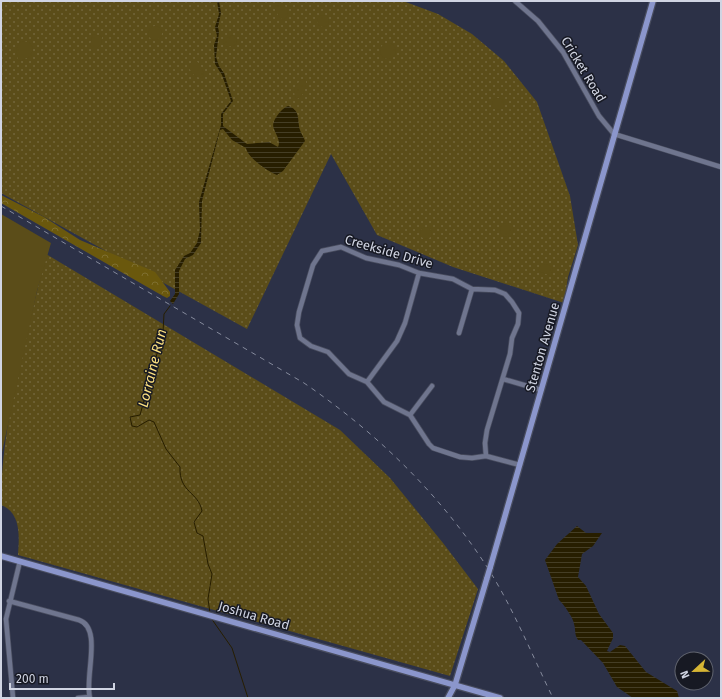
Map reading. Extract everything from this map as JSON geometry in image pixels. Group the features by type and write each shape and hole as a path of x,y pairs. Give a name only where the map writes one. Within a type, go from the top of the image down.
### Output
{"main road":[{"name":"Stenton Avenue","path":"448,698 455,685 490,568 652,1"},
{"name":"Joshua Road","path":"1,556 208,613 500,698"}],"street":[{"name":"Cricket Road","path":"515,1 538,21 563,52 599,116 614,134"},
{"path":"614,134 721,167"},
{"name":"Creekside Drive","path":"410,415 384,402 367,382 349,374 328,352 311,346 300,338 297,325 299,312 313,265 322,251 340,247 366,258 399,264 419,273 453,279 472,289 494,290 505,294 512,302 519,313 518,324 512,338 510,354 487,430 484,443 486,456"},
{"path":"367,382 397,341 405,323 419,273"},
{"path":"459,332 472,289"},
{"path":"503,379 541,390"},
{"path":"432,386 410,415 429,444 434,448 460,457 472,458 486,456 520,465"},
{"path":"13,698 6,632 9,601 20,561"},
{"path":"9,601 79,620 88,626 92,636 89,697 78,698"}],"shaded area":[{"path":"1,1 403,1 438,14 472,34 504,61 537,102 570,196 578,245 568,277 564,303 453,267 377,235 331,154 247,329 1,193"},
{"path":"217,1 219,1 221,13 218,27 219,32 216,57 219,66 224,73 233,101 223,114 223,126 247,144 269,142 278,147 279,140 273,126 275,119 280,112 288,106 297,113 300,130 305,141 283,171 277,175 258,164 247,152 246,148 232,140 223,129 220,130 202,201 201,243 193,255 185,259 179,271 179,294 173,304 170,301 175,294 175,270 184,256 190,253 197,243 200,230 199,202 221,125 221,114 231,101 222,75 215,64 214,45 217,36 215,27 219,14"},
{"path":"279,3 283,3 288,11 284,20 280,18 274,8"},
{"path":"321,15 325,15 329,21 325,27 321,27 317,23 317,19"},
{"path":"155,26 160,28 162,33 160,38 155,40 150,38 148,33 150,28"},
{"path":"93,34 102,37 101,44 97,48 93,48 90,45"},
{"path":"232,35 237,39 236,44 225,47 223,40"},
{"path":"21,41 29,42 33,48 31,56 20,61 18,60 16,49"},
{"path":"388,43 395,48 396,51 391,58 388,59 381,54 380,51 385,44"},
{"path":"193,61 200,64 204,74 202,78 195,76 190,70 189,65"},
{"path":"303,79 306,81 305,89 303,94 297,99 294,91 298,83"},
{"path":"500,98 503,99 503,109 496,110 493,109 492,102 493,99"},
{"path":"1,214 51,243 37,291 1,457"},
{"path":"507,223 512,225 514,230 512,235 507,237 502,235 500,230 502,225"},
{"path":"424,227 428,227 432,233 428,239 424,239 420,235 420,231"},
{"path":"46,254 340,430 390,478 478,589 450,676 18,555 19,534 16,520 8,509 1,505 2,474 5,442 16,379"},
{"path":"549,264 553,269 551,276 538,271 541,265"},
{"path":"577,526 586,533 602,533 593,546 582,554 578,577 586,586 599,614 613,633 613,638 607,651 610,652 620,645 625,646 646,672 674,689 674,691 677,691 679,698 633,698 617,687 603,663 581,640 578,640 574,622 568,611 559,600 545,560 557,544"}],"green space":[{"path":"1,195 44,217 80,240 155,272 170,292 170,296 167,298 163,296 1,203"}],"waterway":[{"name":"Lorraine Run","path":"170,306 164,314 163,332 140,415 130,417 132,426 137,427 149,420 154,422 166,449 180,467 182,482 200,504 202,511 194,522 197,533 203,536 208,564 212,574 208,599 210,613"},
{"name":"Lorraine Run","path":"211,618 232,648 248,698"}],"railway":[{"path":"1,206 304,383 331,402 382,444 429,491 470,542 489,570 515,617 553,698"}]}
